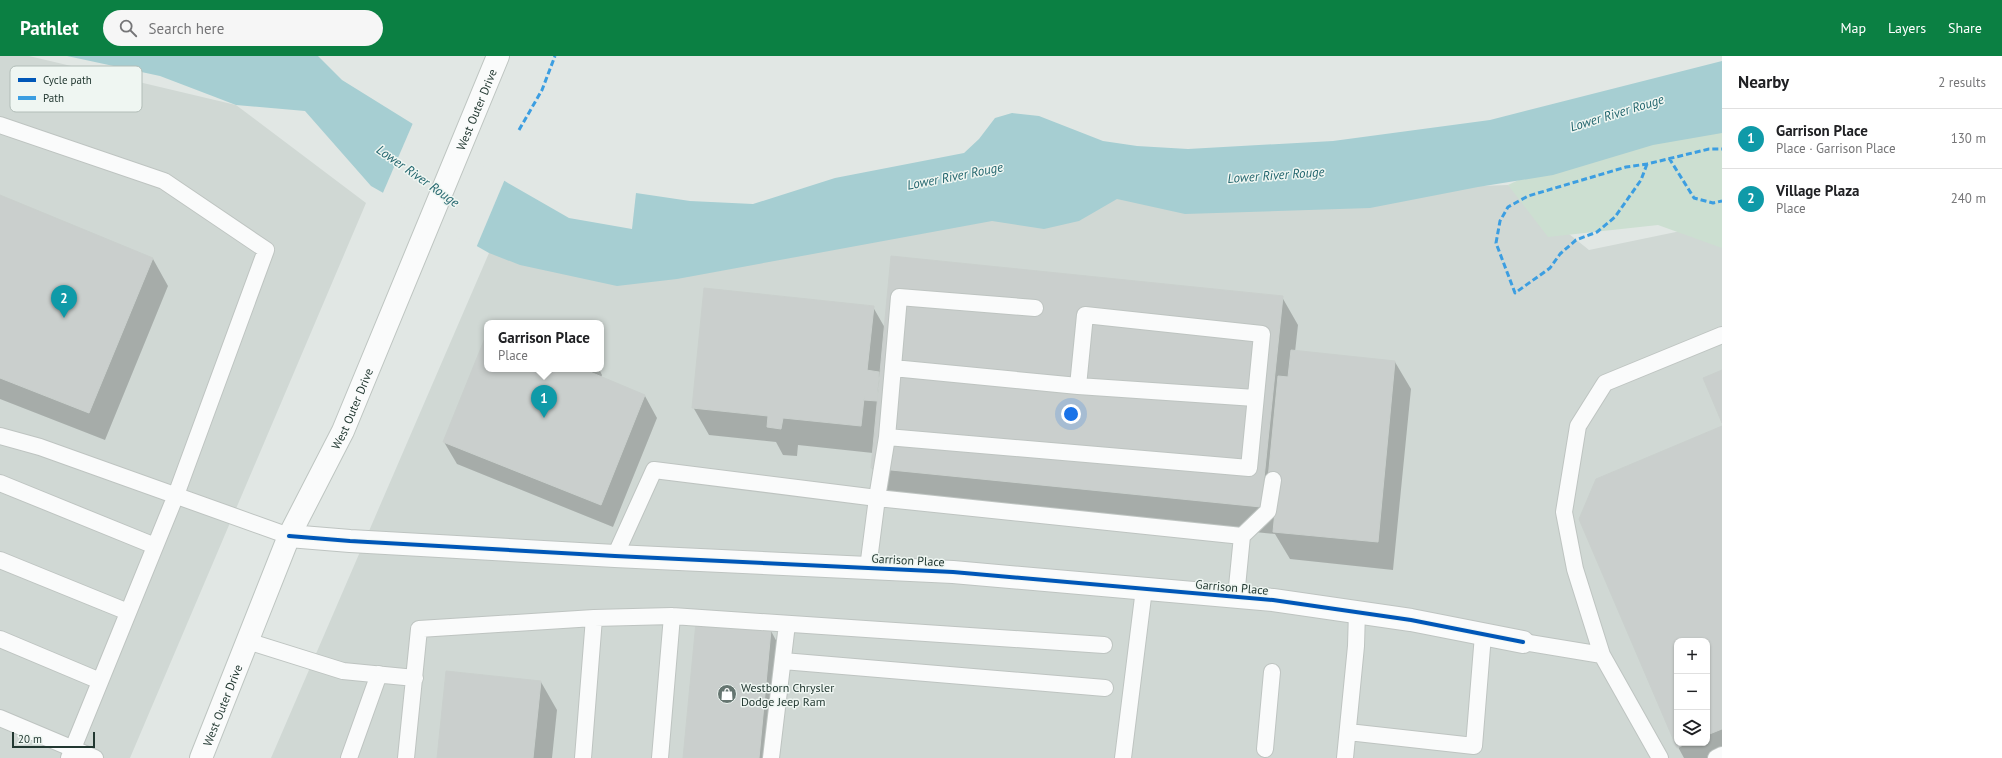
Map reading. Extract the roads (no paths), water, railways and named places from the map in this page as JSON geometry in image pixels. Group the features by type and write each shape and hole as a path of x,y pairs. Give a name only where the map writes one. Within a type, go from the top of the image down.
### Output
{"street":[{"name":"West Outer Drive","path":"201,758 289,536 343,431 412,268 498,56"},
{"name":"Garrison Place","path":"289,536 350,541 615,556 952,572 1236,597 1357,611 1523,642"}],"lane":[{"path":"0,125 164,181 266,250 176,495 71,753"},
{"path":"868,568 887,437 899,297 1034,308"},
{"path":"887,437 1249,468 1262,334 1085,315 1078,386"},
{"path":"1660,758 1602,655 1575,569 1564,512 1578,426 1605,384 1722,335"},
{"path":"893,368 1110,389 1255,398"},
{"path":"0,436 40,447 289,536"},
{"path":"615,556 654,470 877,498 1242,536"},
{"path":"1236,597 1242,536 1268,511 1273,480"},
{"path":"0,483 155,546"},
{"path":"0,560 128,612"},
{"path":"1123,758 1144,589"},
{"path":"1345,758 1356,646 1357,611"},
{"path":"660,758 672,616"},
{"path":"406,758 419,629 594,618 672,616 1104,645"},
{"path":"583,758 594,618"},
{"path":"771,758 787,624"},
{"path":"1348,732 1474,746 1483,635"},
{"path":"0,639 100,681"},
{"path":"248,641 343,671 415,678"},
{"path":"1523,642 1602,655"},
{"path":"783,661 1105,688"},
{"path":"1265,749 1272,672"},
{"path":"349,758 379,674"},
{"path":"0,718 71,753 95,758"},
{"path":"1716,758 1722,755"}],"water":[{"name":"Lower River Rouge","path":"67,56 318,56 342,80 508,183 569,218 632,229 636,193 690,201 753,204 835,178 964,153 979,139 995,118 1012,113 1039,116 1103,141 1137,146 1188,149 1333,141 1490,120 1722,61 1722,133 1653,145 1553,175 1478,187 1370,208 1185,214 1117,199 1079,221 1044,229 992,221 677,279 617,286 520,265 489,253 371,186 305,111 236,105 160,76 142,72 142,66 114,66"}],"place":[{"name":"Village Plaza","path":"64,318"},
{"name":"Garrison Place","path":"544,418"},
{"name":"Westborn Chrysler Dodge Jeep Ram","path":"727,694"}]}
